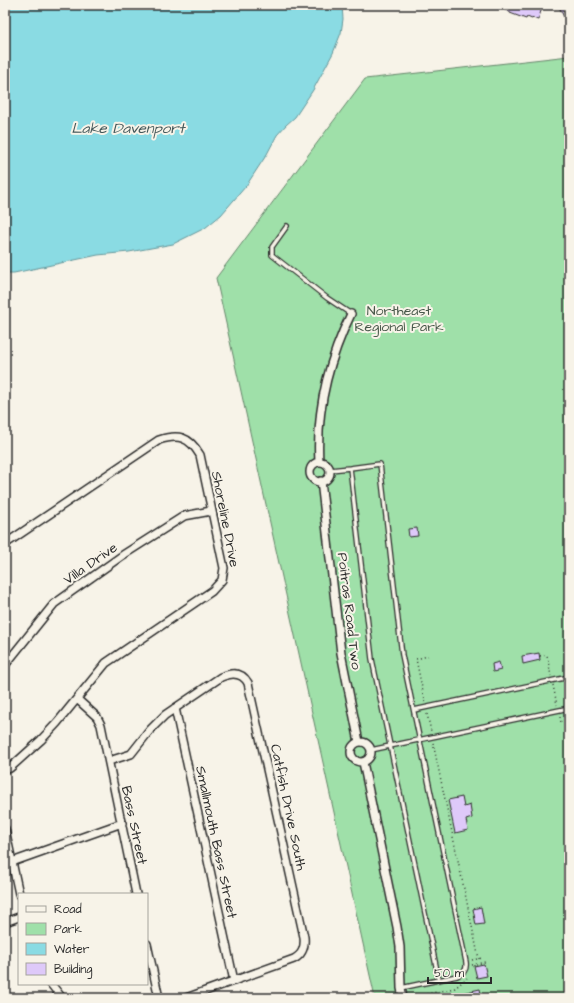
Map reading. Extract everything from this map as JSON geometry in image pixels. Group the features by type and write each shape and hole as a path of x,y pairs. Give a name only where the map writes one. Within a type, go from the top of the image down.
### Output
{"street":[{"name":"Poitras Road Two","path":"351,314 336,348 325,382 319,422 319,462 313,464 310,473 314,479 321,481 341,653 359,742 352,748 352,754 355,760 363,762 397,927 400,946 400,988 397,998"},
{"name":"Shoreline Drive","path":"5,544 159,440 172,436 185,439 195,447 200,455 224,568 222,580 212,591 106,662 77,699 41,740 10,768 5,770"},
{"path":"319,462 325,463 330,470 328,477 321,481"},
{"name":"Villa Drive","path":"5,665 54,604 184,516 211,511"},
{"name":"Catfish Drive South","path":"175,708 221,677 230,674 238,674 246,679 250,688 304,937 303,951 294,959 234,981"},
{"name":"Bass Street","path":"77,699 99,720 103,733 136,893"},
{"path":"108,761 130,754 150,730 175,708"},
{"name":"Smallmouth Bass Street","path":"175,708 234,981"},
{"path":"359,742 368,745 371,750 370,757 368,760 363,762"},
{"path":"12,862 122,823"},
{"path":"5,829 19,893"},
{"path":"5,922 18,917"},
{"path":"148,948 159,998"},
{"path":"186,998 234,981"},
{"path":"52,985 62,998"},
{"name":"Poitras Road Two","path":"400,988 403,998"}],"lane":[{"path":"287,226 272,247 272,255 327,298 351,314"},
{"path":"330,470 380,464 402,655 466,962 466,968 462,974 400,988"},
{"path":"350,468 372,659 439,980"},
{"path":"414,710 569,677"},
{"path":"371,750 569,708"}],"path":[{"path":"428,656 416,659 478,959"},
{"path":"472,965 485,962"}],"green space":[{"name":"Northeast Regional Park","path":"569,56 569,998 375,998 216,278 365,79"}],"water":[{"name":"Lake Davenport","path":"5,5 342,5 343,19 341,33 333,53 313,90 295,117 277,135 267,154 246,186 221,215 205,228 173,244 129,252 98,255 14,273 5,273"}],"building":[{"path":"507,5 543,5 538,20 527,17 526,19 510,13 505,10"},
{"path":"558,5 569,5 569,27"},
{"path":"417,528 418,536 409,537 408,529"},
{"path":"539,653 540,660 523,664 522,656"},
{"path":"499,662 501,670 493,672 492,664"},
{"path":"462,797 464,807 470,805 472,818 466,820 468,830 455,833 448,800"},
{"path":"481,907 484,924 476,925 473,909"},
{"path":"484,964 487,976 477,978 474,966"},
{"path":"480,989 482,998 454,998 453,995"}]}
